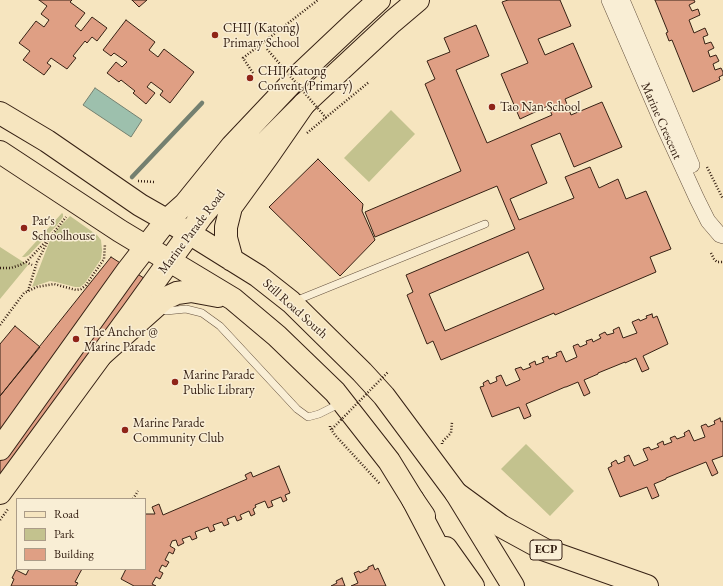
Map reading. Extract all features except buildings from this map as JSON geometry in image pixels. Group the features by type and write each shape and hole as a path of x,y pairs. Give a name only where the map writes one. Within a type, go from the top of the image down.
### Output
{"main road":[{"name":"Marine Parade Road","path":"0,448 128,270 166,221 185,204 232,146 301,73 380,0"},
{"name":"Marine Parade Road","path":"0,493 189,233 251,157 304,104 392,22 418,0"},
{"path":"232,260 226,238 226,227 231,207 304,104"},
{"name":"Still Road South","path":"0,113 47,141 140,205 189,233 258,276 291,302 362,372 384,396 456,493 513,586"},
{"path":"0,152 120,231 233,299 278,336 335,392 390,461 413,500 458,586"},
{"path":"100,356 164,299 177,293 191,290 233,299"},
{"path":"12,431 23,422 33,419 39,421 40,431 38,441"},
{"name":"ECP","path":"456,493 501,526 545,550 647,586"},
{"path":"413,500 473,586"}],"street":[{"name":"Marine Crescent","path":"609,0 669,139 697,199 708,221 720,235 723,236"},
{"name":"Marine Crescent","path":"622,0 686,152 717,215 723,222"}],"lane":[{"path":"291,302 485,224"},
{"path":"166,311 186,309 202,313 220,326 297,408 308,417 319,414 343,402"}],"path":[{"path":"253,73 243,58 318,0"},
{"path":"267,50 327,119"},
{"path":"0,268 11,268 26,262 51,236 70,212"},
{"path":"28,292 37,262 51,236"},
{"path":"0,325 24,294 37,287 54,284 76,290 81,289 86,285 104,259 104,239"},
{"path":"711,253 717,262 723,262"},
{"path":"26,262 32,265"},
{"path":"332,429 388,372"},
{"path":"330,426 335,435 383,488"},
{"path":"135,498 138,492"}],"green space":[{"path":"391,110 415,134 369,182 344,158"},
{"path":"62,213 63,217 57,225 29,255 22,257"},
{"path":"70,216 97,235 101,240 101,259 85,283 80,287 50,281 32,287 52,235"},
{"path":"0,247 28,265 0,299"},
{"path":"526,444 574,491 550,516 501,469"}],"shaded area":[{"path":"95,88 142,120 131,137 83,105"}],"waterway":[{"path":"132,177 202,103"}],"place":[{"name":"CHIJ (Katong) Primary School","path":"215,35"},
{"name":"CHIJ Katong Convent (Primary)","path":"250,78"},
{"name":"Tao Nan School","path":"492,107"},
{"name":"Pat's Schoolhouse","path":"24,228"},
{"name":"The Anchor @ Marine Parade","path":"76,339"},
{"name":"Marine Parade Public Library","path":"175,382"},
{"name":"Marine Parade Community Club","path":"125,430"}]}
